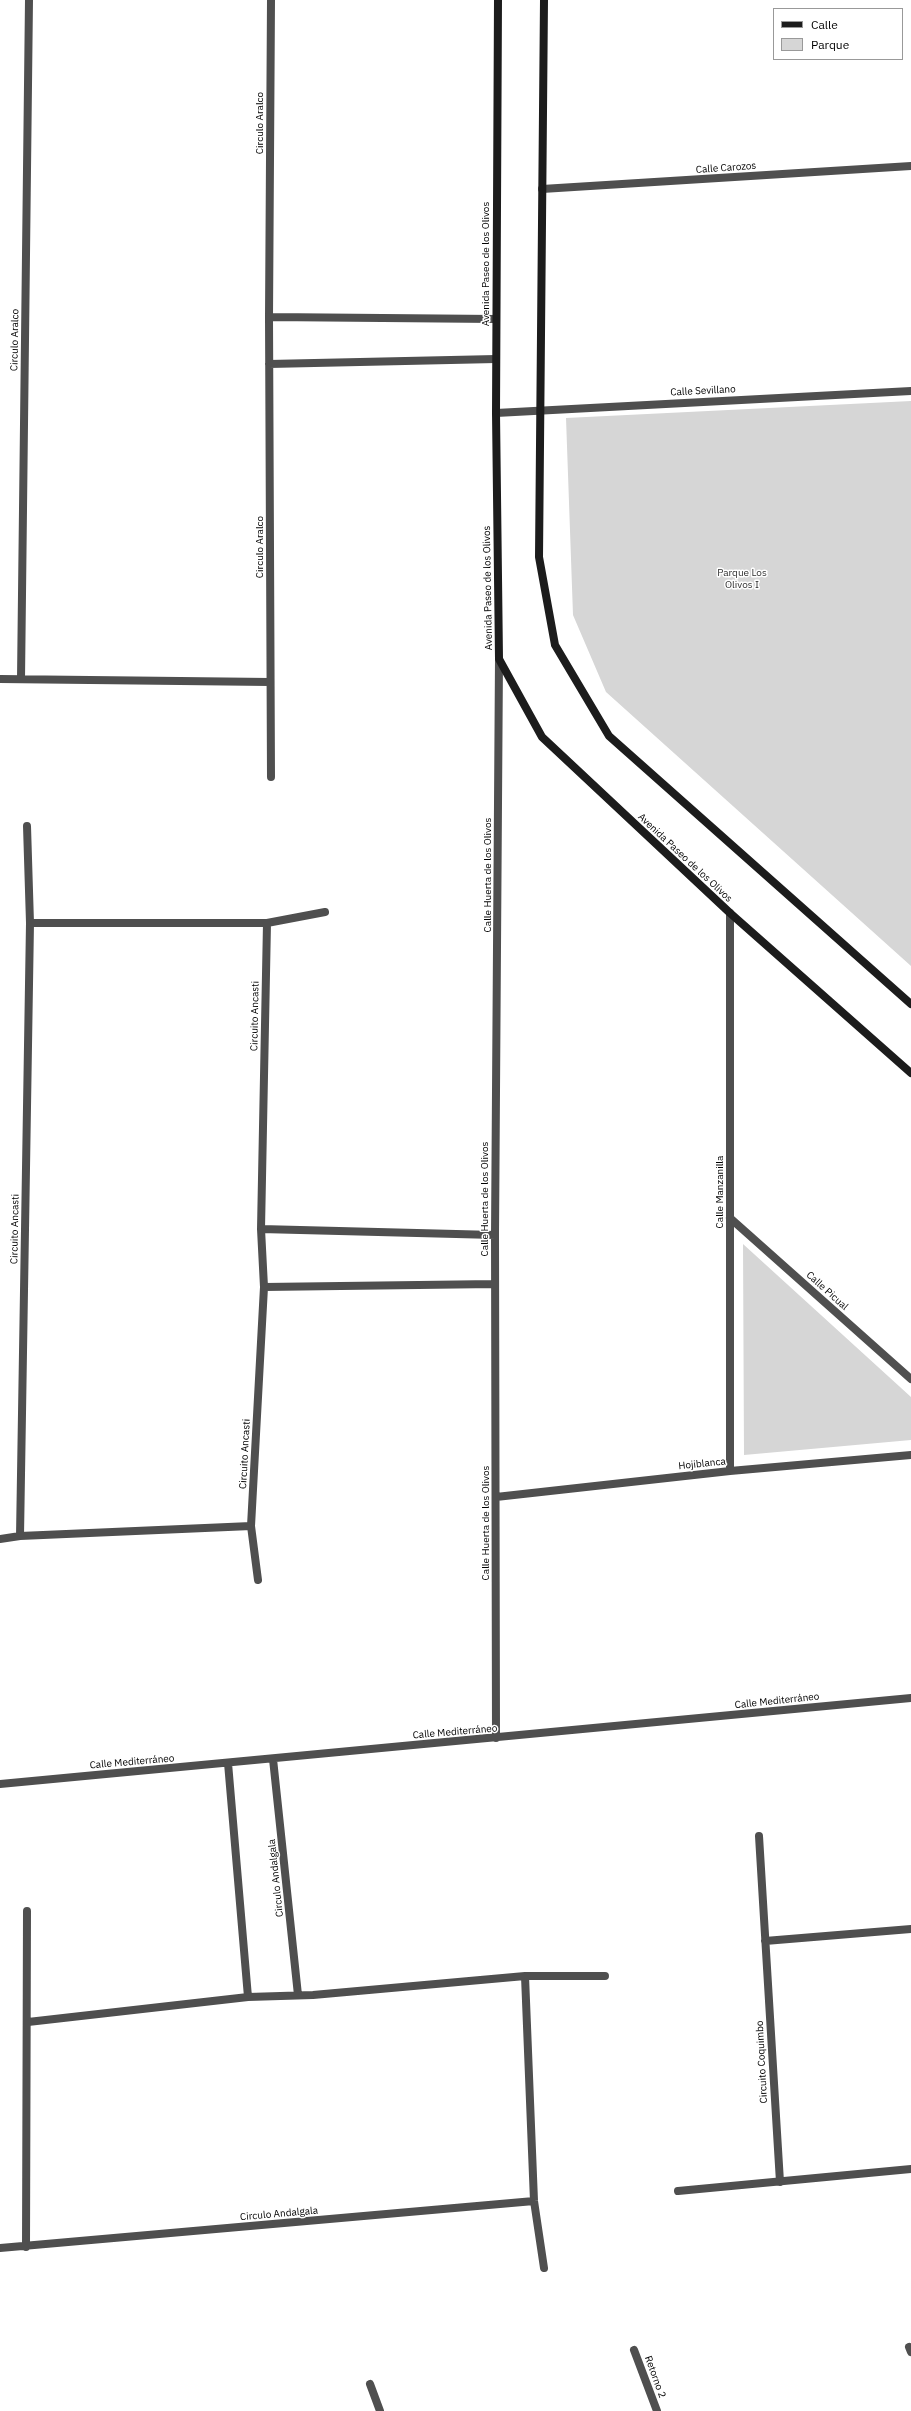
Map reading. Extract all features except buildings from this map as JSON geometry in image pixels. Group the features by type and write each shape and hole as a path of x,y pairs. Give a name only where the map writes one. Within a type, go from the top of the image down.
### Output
{"street":[{"name":"Circulo Aralco","path":"21,679 29,0"},
{"name":"Circulo Aralco","path":"271,0 269,317 271,776"},
{"name":"Avenida Paseo de los Olivos","path":"498,0 496,413 499,659 542,737 730,913 911,1073"},
{"path":"544,0 539,557 555,645 609,736 911,1004"},
{"name":"Calle Carozos","path":"542,189 911,166"},
{"path":"269,317 496,319"},
{"path":"269,364 496,359"},
{"name":"Calle Sevillano","path":"496,413 540,409 911,391"},
{"name":"Calle Huerta de los Olivos","path":"496,1738 495,1235 499,659"},
{"path":"0,679 270,682"},
{"name":"Circuito Ancasti","path":"20,1536 30,923 27,826"},
{"path":"30,923 267,923 325,912"},
{"name":"Calle Manzanilla","path":"730,913 730,1471"},
{"name":"Circuito Ancasti","path":"258,1580 251,1526 264,1287 261,1229 267,923"},
{"name":"Calle Picual","path":"730,1218 911,1379"},
{"path":"261,1229 495,1235"},
{"path":"264,1287 495,1284"},
{"name":"Hojiblanca","path":"496,1497 730,1471 911,1455"},
{"path":"0,1539 20,1536 251,1526"},
{"name":"Calle Mediterráneo","path":"0,1784 911,1698"},
{"name":"Circulo Andalgala","path":"273,1759 298,1995"},
{"path":"228,1763 248,1997"},
{"name":"Circuito Coquimbo","path":"759,1836 780,2182"},
{"path":"26,2247 28,2022 27,1911"},
{"path":"765,1941 911,1929"},
{"path":"524,1976 534,2201 544,2268"},
{"path":"28,2022 248,1997 298,1995 524,1976 605,1976"},
{"path":"678,2191 911,2169"},
{"name":"Circulo Andalgala","path":"0,2248 26,2247 534,2201"},
{"name":"Retorno 2","path":"634,2350 657,2411"},
{"path":"370,2384 380,2411"}],"green space":[{"name":"Parque Los Olivos I","path":"911,401 911,966 606,692 573,615 566,418"},
{"path":"743,1244 911,1397 911,1440 744,1455"}]}
